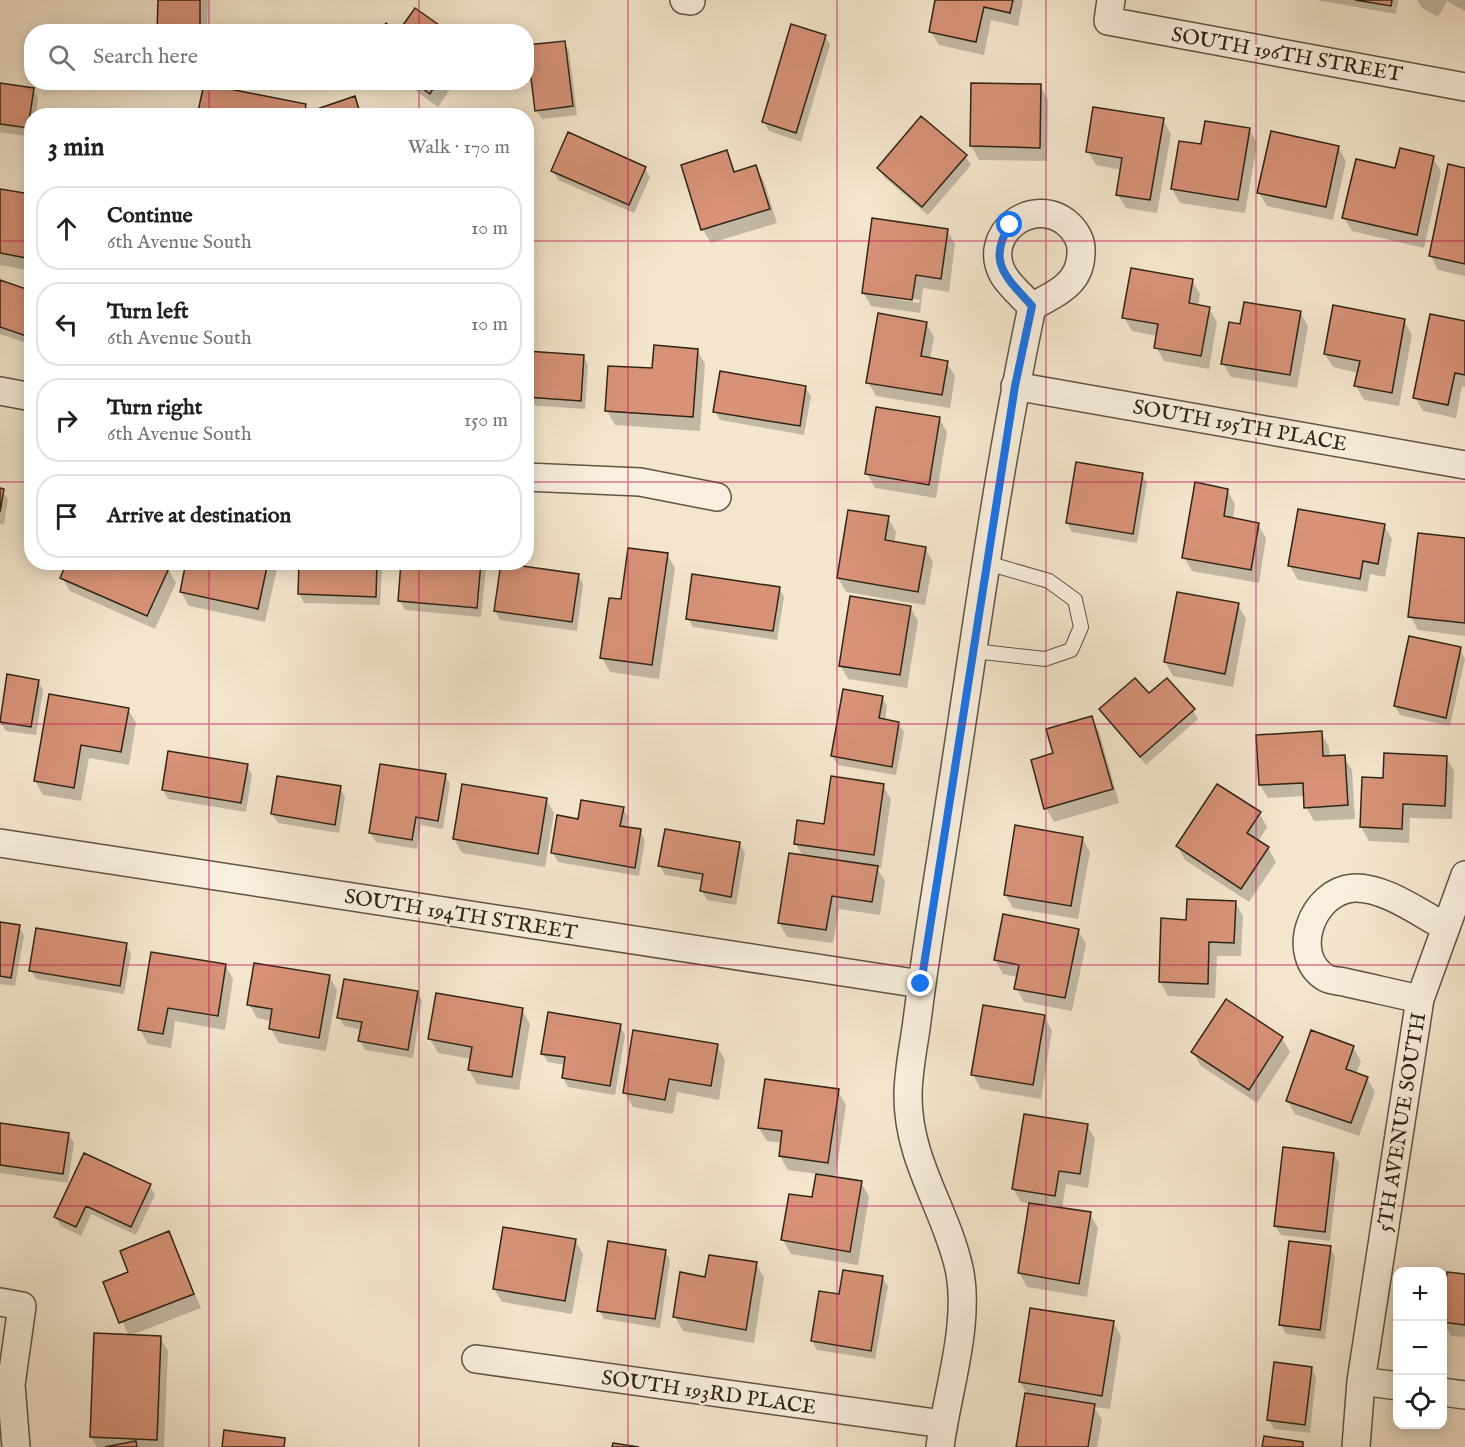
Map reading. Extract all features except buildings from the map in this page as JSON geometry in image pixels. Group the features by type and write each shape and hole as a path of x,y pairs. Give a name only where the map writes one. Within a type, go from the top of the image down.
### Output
{"street":[{"name":"SOUTH 196TH STREET","path":"1110,11 1465,87"},
{"path":"942,1436 962,1317 960,1270 945,1223 927,1185 913,1147 908,1096 921,984 987,563 1015,386 1032,306"},
{"name":"SOUTH 195TH PLACE","path":"1015,386 1465,465"},
{"path":"0,392 24,396"},
{"path":"534,477 640,482 717,497"},
{"name":"SOUTH 194TH STREET","path":"0,843 921,984"},
{"name":"5TH AVENUE SOUTH","path":"1356,1447 1361,1381 1420,999 1465,875"},
{"path":"1420,999 1326,978 1314,964 1308,948 1308,930 1314,914 1323,901 1337,892 1352,888 1368,889 1446,927"},
{"path":"11,1304 11,1385 16,1447"},
{"name":"SOUTH 193RD PLACE","path":"476,1359 942,1436"},
{"path":"1361,1381 1393,1385"},
{"path":"1447,1393 1465,1395"}],"lane":[{"path":"974,651 1045,659 1071,650 1081,627 1075,600 1049,581 987,563"}],"route":[{"path":"921,984 1015,386 1032,306 1004,276 999,262 1000,239 1010,225"}]}
